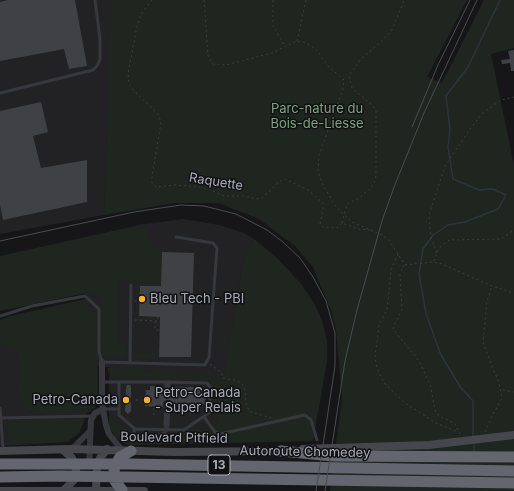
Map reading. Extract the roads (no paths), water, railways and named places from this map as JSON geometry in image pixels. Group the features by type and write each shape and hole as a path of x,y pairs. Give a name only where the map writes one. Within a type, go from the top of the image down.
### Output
{"highway":[{"path":"122,490 115,481 114,468 126,450"},
{"path":"281,451 311,452 338,457 514,457"},
{"name":"Autoroute Chomedey","path":"0,464 61,463 309,466 338,457 448,469 514,471"},
{"name":"13","path":"0,477 61,476 514,483"}],"main road":[{"path":"338,457 514,435"},
{"name":"Boulevard Pitfield","path":"2,451 107,449 281,451"},
{"path":"91,490 100,458 107,449"},
{"path":"63,450 72,458 76,470 74,480 69,490"},
{"path":"0,491 144,491"}],"street":[{"path":"102,362 102,404 109,434 126,450"},
{"path":"91,490 90,431 92,416 104,409"},
{"path":"72,449 90,431"}],"lane":[{"path":"0,93 93,70 97,66 100,59 100,39 95,0"},
{"path":"0,316 82,296 88,298 99,309 99,352 102,362 202,366 208,362 217,248 213,243 176,237"},
{"path":"130,363 131,285"},
{"path":"102,382 119,382 168,382 209,384 210,412 184,430 134,428 119,416 119,382"},
{"path":"167,396 168,382"},
{"path":"167,404 167,430"},
{"path":"0,408 2,451"},
{"path":"104,409 119,409"},
{"path":"1,418 92,416"},
{"path":"204,417 215,432 220,434 277,420 307,416 311,420 316,440"},
{"path":"134,428 134,434 137,436 157,436 167,430"}],"waterway":[{"path":"473,436 473,401 461,388 441,355 426,314 419,274 423,249 433,235 448,225 465,222 498,209 506,195 493,189 479,190 453,179 448,147 450,130 446,96 468,67 500,0"},
{"path":"474,442 474,452"}],"tram line":[{"path":"412,127 438,65 470,0"},
{"path":"325,491 345,361 357,310 382,221 424,113 477,0"},
{"path":"0,241 134,212 181,205 204,206 236,214 267,230 283,242 300,258 313,277 326,301 335,333 335,366 316,491"}],"place":[{"name":"Bleu Tech - PBI","path":"142,299"},
{"name":"Petro-Canada","path":"126,400"},
{"name":"Petro-Canada - Super Relais","path":"147,400"}],"park label":[{"name":"Parc-nature du Bois-de-Liesse","path":"317,116"}]}
